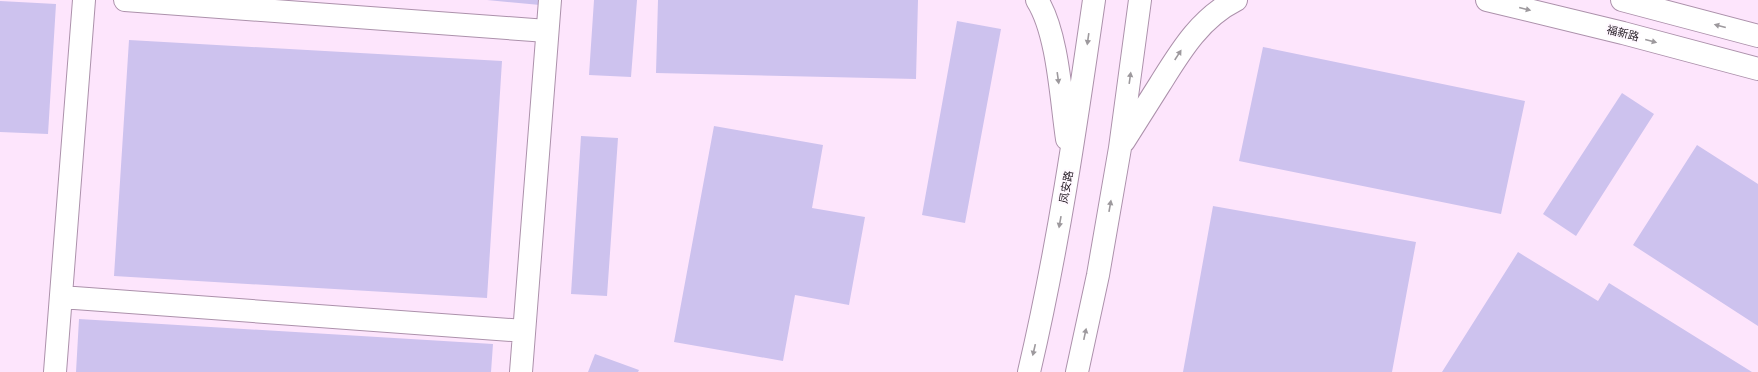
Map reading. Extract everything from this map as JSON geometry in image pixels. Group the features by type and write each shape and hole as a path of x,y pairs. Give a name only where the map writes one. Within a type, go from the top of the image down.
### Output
{"street":[{"path":"55,372 84,0"},
{"path":"125,0 547,31"},
{"path":"521,372 550,0"},
{"path":"1037,0 1048,23 1054,44 1070,164"},
{"name":"凤安路","path":"1029,372 1043,315 1070,164 1094,0"},
{"path":"1077,372 1098,275 1120,148 1140,0"},
{"path":"1120,148 1179,53 1194,33 1211,17 1236,0"},
{"name":"福新路","path":"1487,0 1623,33 1758,69"},
{"path":"1622,0 1758,36"},
{"path":"61,297 524,331"}],"building":[{"path":"487,0 540,0 540,5"},
{"path":"594,0 637,0 631,77 589,75"},
{"path":"658,0 918,0 916,79 656,73"},
{"path":"0,1 56,4 48,134 0,132"},
{"path":"957,21 1001,29 965,223 922,215"},
{"path":"129,40 502,61 487,298 114,276"},
{"path":"1263,47 1525,101 1501,214 1239,161"},
{"path":"1622,93 1654,114 1576,236 1543,214"},
{"path":"714,126 823,145 812,208 865,217 849,305 795,295 783,361 674,342"},
{"path":"581,136 618,138 607,296 571,294"},
{"path":"1697,145 1758,184 1758,326 1633,245"},
{"path":"1213,206 1416,242 1392,372 1183,372"},
{"path":"1518,252 1598,301 1609,283 1752,372 1442,372"},
{"path":"79,319 493,344 491,372 76,372"},
{"path":"595,354 639,370 638,372 588,372"}]}
